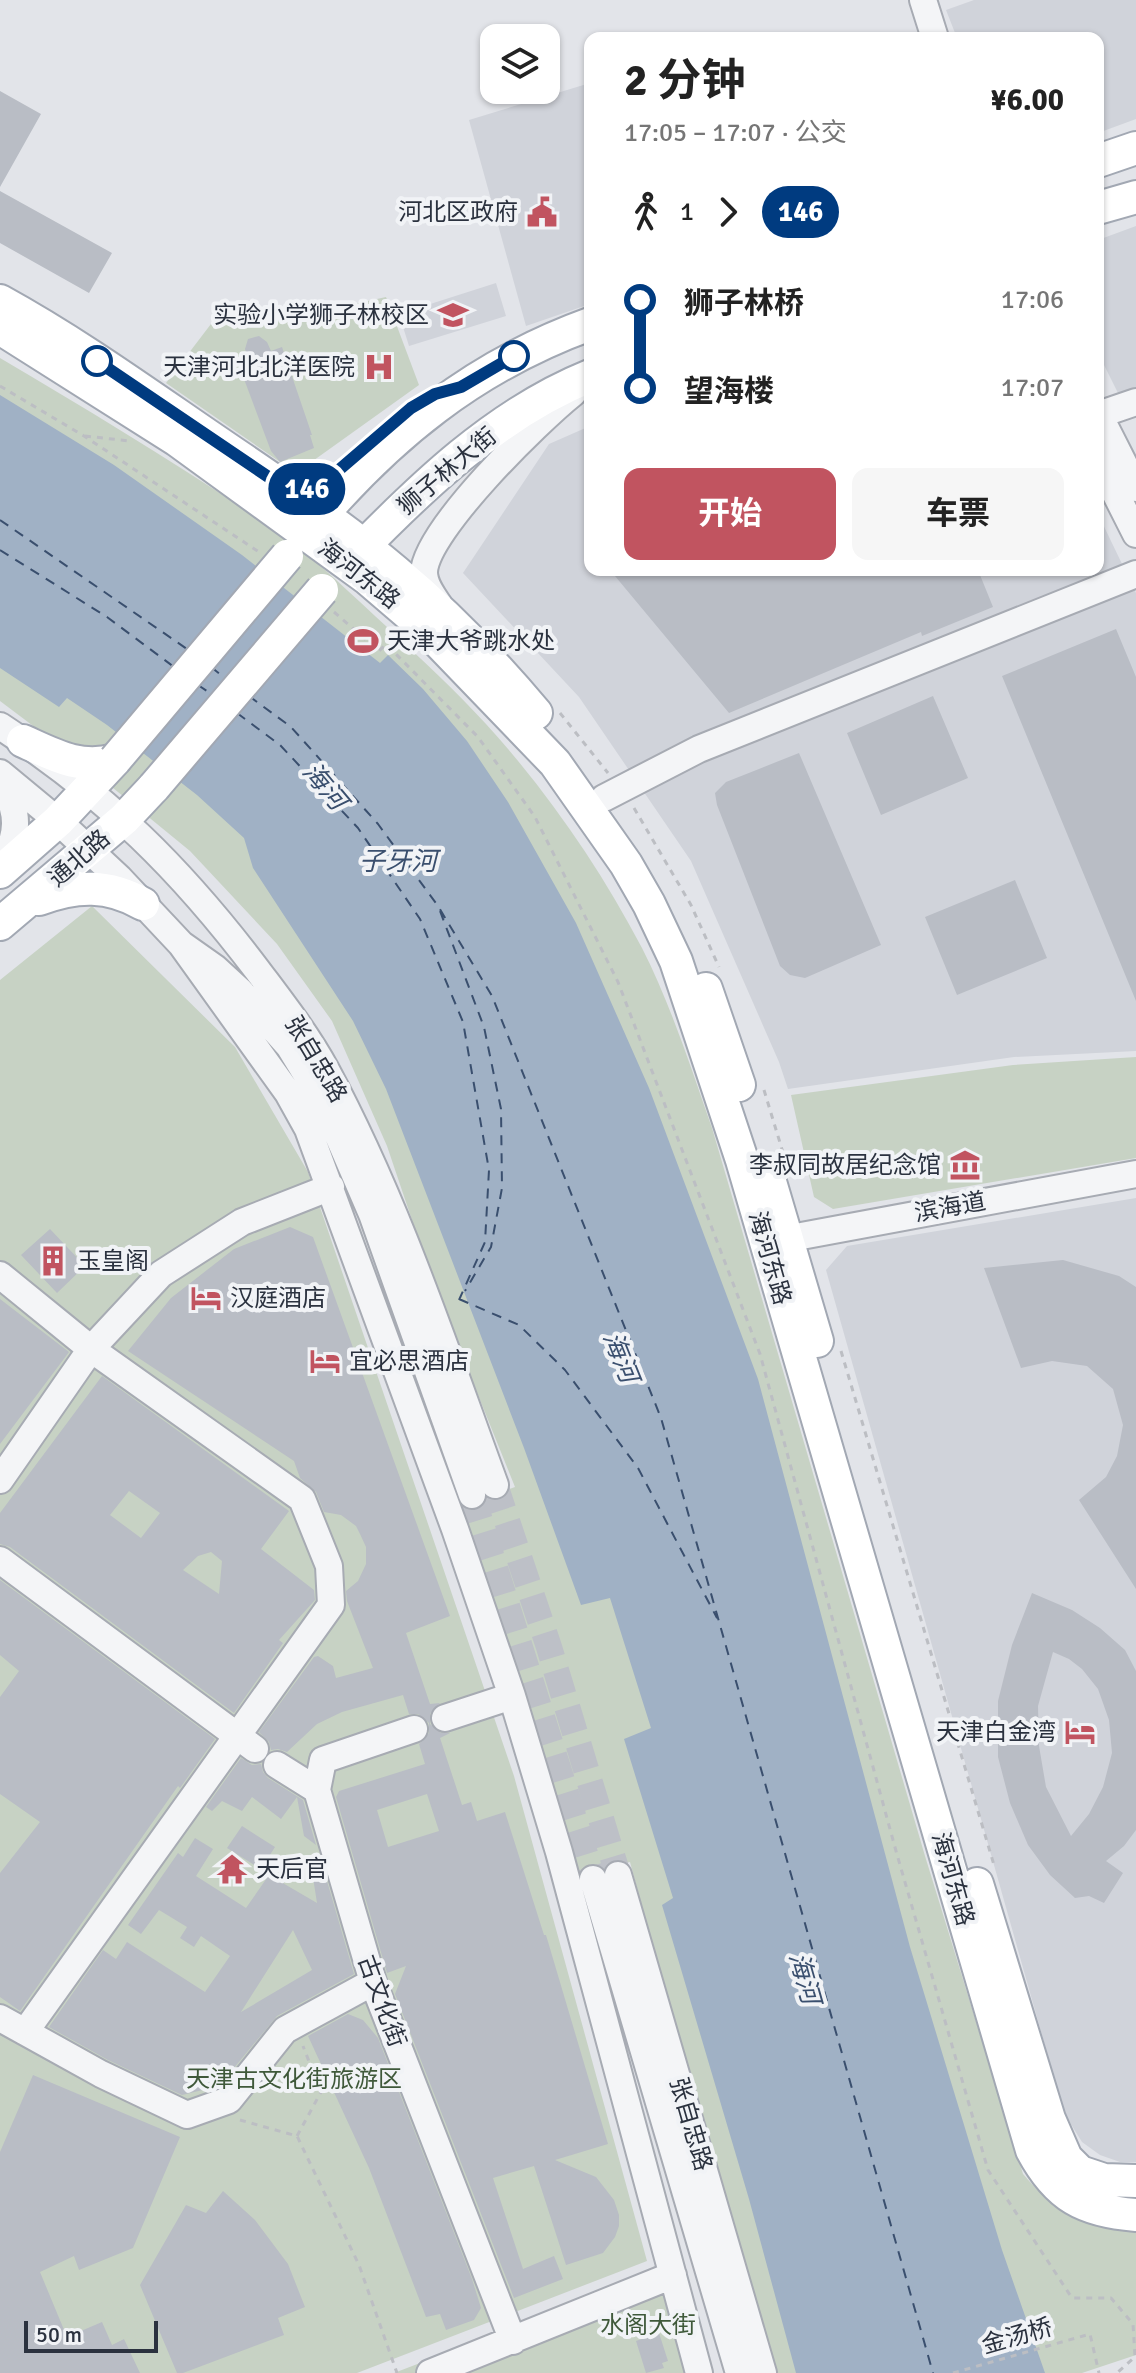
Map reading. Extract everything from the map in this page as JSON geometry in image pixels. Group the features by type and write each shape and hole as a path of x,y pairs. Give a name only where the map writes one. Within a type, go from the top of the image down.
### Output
{"main road":[{"path":"1104,159 1136,148"},
{"path":"1104,206 1136,197"},
{"name":"海河东路","path":"0,301 113,371 270,493 305,535 356,554 448,618 498,668 569,752 642,854 692,954 722,1032 776,1240 1032,2150 1044,2173 1063,2192 1092,2207 1136,2215"},
{"path":"305,535 407,430 461,387 524,351 584,326"},
{"name":"海河东路","path":"0,328 177,440 270,493"},
{"name":"狮子林大街","path":"328,601 356,554 426,484 533,403 584,382"},
{"path":"270,493 292,488 310,489 333,475 411,408 435,394 461,387"},
{"path":"305,535 375,515 426,484"},
{"name":"通北路","path":"0,870 71,807 115,760 305,535"},
{"name":"海河东路","path":"356,554 555,763 626,864 649,904 676,961 742,1160 776,1240 1056,2140 1066,2158 1080,2172 1104,2180 1136,2181"},
{"name":"通北路","path":"11,916 89,851 120,815 154,787 328,601"},
{"path":"11,734 79,764 92,765 115,760"},
{"path":"11,916 57,893 94,887 110,889 143,904"}],"street":[{"path":"908,0 918,32"},
{"path":"923,0 933,32"},
{"path":"448,618 430,591 424,574 427,556 439,536 513,448 584,384"},
{"path":"1104,412 1136,402"},
{"path":"1104,426 1136,488"},
{"path":"1104,471 1136,534"},
{"path":"604,798 699,749 1136,574"},
{"name":"张自忠路","path":"11,734 71,807 89,851 181,944 215,968 250,1001 289,1046 337,1133 483,1490 414,1265 353,1123 325,1067 294,1019 214,915 120,815 71,807"},
{"path":"0,772 71,807"},
{"path":"0,780 14,806 15,822 14,839 0,870"},
{"path":"181,944 288,1093 308,1129 455,1529 512,1696 559,1852 699,2373"},
{"name":"滨海道","path":"776,1240 1136,1174"},
{"path":"0,1480 91,1349 161,1274 242,1222 331,1187"},
{"path":"0,1275 91,1349 302,1499 329,1566 331,1605 246,1742 25,2032"},
{"path":"0,1560 246,1742"},
{"path":"445,1718 512,1696"},
{"path":"323,1760 317,1790 280,1767 323,1760 414,1729"},
{"name":"古文化街","path":"317,1790 373,1982 513,2341"},
{"name":"张自忠路","path":"739,2373 606,1877 763,2373"},
{"path":"0,2018 101,2074 187,2115 229,2100 285,2030 373,1982"},
{"path":"430,2373 673,2275"}],"path":[{"path":"0,386 84,436 305,535"},
{"path":"84,436 144,443"},
{"path":"328,601 379,651 386,644 478,737 535,817 618,982 760,1354 891,1836 988,2170 1072,2298 1111,2298 1133,2324 1135,2357 1117,2373"},
{"path":"840,1346 997,1875"},
{"path":"295,2024 321,2092 297,2136"},
{"path":"229,2100 238,2119 297,2136 359,2265 397,2373"},
{"name":"金汤桥","path":"953,2373 1090,2334 1099,2373"}],"shaded area":[{"path":"974,0 1136,0 1136,119 1104,131 1104,32 955,32 946,10"},
{"name":"河北区政府","path":"584,85 584,306 526,326 469,120 521,104 560,104 560,92"},
{"path":"1136,226 1136,387 1118,393 1104,365 1104,238"},
{"name":"实验小学狮子林校区","path":"496,283 506,316 409,346 399,314"},
{"path":"584,429 584,576 1104,576 1104,526 1136,593 1136,1051 1014,1057 788,1089 691,861 579,697 463,573 549,444"},
{"path":"1136,1198 1136,2162 1120,2162 1100,2155 1082,2142 1064,2113 826,1270 847,1246"}],"green space":[{"path":"386,297 419,385 296,473 166,383 214,320 241,309 249,327"},
{"name":"子牙河","path":"0,358 213,489 282,535 336,580 486,724 571,831 626,918 662,992 712,1128 925,1856 1023,2174 1048,2200 1073,2216 1101,2226 1136,2232 1136,2355 1082,2373 775,2373 630,1862 576,1877 527,1706 461,1507 515,1487 435,1288 387,1146 332,1021 277,944 190,851 85,765 0,701"},
{"name":"天津古文化街旅游区","path":"92,906 235,1047 308,1172 514,1776 647,2261 357,2373 0,2373 0,980"},
{"name":"李叔同故居纪念馆","path":"1136,1057 1136,1158 833,1209 814,1197 791,1095 1013,1065"},
{"name":"水阁大街","path":"680,2263 710,2373 394,2373"}],"water":[{"name":"子牙河","path":"0,395 114,465 242,555 380,663 388,655 423,689 467,741 508,802 576,923 649,1088 758,1379 910,1947 1002,2250 1045,2373 796,2373 749,2199 662,1905 673,1898 624,1739 651,1728 610,1598 581,1605 386,1089 353,1021 253,868 244,838 197,795 107,725 67,698 59,707 0,668"}],"building":[{"path":"0,91 41,114 0,187"},
{"path":"0,191 112,253 89,293 0,243"},
{"path":"259,336 267,342 271,351 282,347 312,435 314,448 280,462 271,451 238,363 248,359 245,349 248,339"},
{"path":"615,576 980,576 993,607 922,636 921,632 729,713"},
{"path":"1116,629 1136,677 1136,1001 1002,676"},
{"path":"933,696 968,778 881,815 847,733"},
{"path":"799,753 881,945 805,978 790,975 780,966 715,793 726,782"},
{"path":"1015,880 1047,958 957,995 925,917"},
{"path":"290,1227 313,1237 450,1616 406,1633 430,1704 440,1703 430,1714 430,1724 441,1733 450,1733 440,1738 462,1805 471,1802 477,1821 505,1812 546,1935 608,2144 555,2160 596,2177 614,2200 619,2215 615,2237 603,2253 566,2265 534,2166 493,2178 523,2269 554,2256 563,2279 514,2298 395,1994 406,1966 387,1973 336,1797 339,1791 425,1764 419,1744 429,1733 429,1723 418,1714 409,1714 403,1695 342,1712 317,1724 287,1752 271,1750 269,1742 259,1732 314,1657 318,1656 333,1666 336,1678 373,1668 346,1591 358,1581 366,1564 366,1547 356,1526 341,1515 324,1512 316,1492 300,1478 294,1461 128,1351 171,1298 234,1249","holes":["427,1794 439,1831 388,1847 377,1810"]},
{"name":"玉皇阁","path":"50,1229 85,1266 57,1293 21,1255"},
{"path":"1063,1260 1119,1276 1136,1287 1136,1589 1079,1500 1106,1477 1117,1456 1123,1425 1113,1389 1087,1366 1052,1361 1021,1368 984,1268"},
{"path":"0,1299 69,1352 0,1444"},
{"path":"102,1376 289,1511 261,1549 314,1590 315,1600 279,1640 283,1643 234,1713 10,1547 0,1544 0,1513","holes":["129,1491 160,1513 141,1538 110,1515","211,1552 222,1561 219,1594 183,1570 198,1556"]},
{"path":"0,1580 215,1739 180,1788 178,1786 20,2011 0,1997 0,1873 40,1822 0,1794 0,1697 19,1671 0,1655"},
{"path":"1032,1593 1072,1610 1100,1628 1125,1650 1136,1671 1136,1830 1124,1846 1106,1861 1123,1873 1104,1903 1089,1896 1075,1898 1050,1875 1028,1845 1010,1803 998,1757 998,1701 1012,1645","holes":["1053,1652 1069,1659 1098,1689 1109,1720 1112,1753 1103,1787 1089,1814 1071,1836 1046,1787 1039,1746 1038,1706"]},
{"path":"241,1758 252,1765 261,1764 268,1778 303,1800 316,1845 304,1836 297,1797 281,1819 252,1797 242,1811 222,1801 212,1811 206,1807"},
{"path":"242,1826 275,1847 261,1869 227,1848"},
{"path":"195,1838 213,1849 196,1876 246,1908 269,1875 317,1903 312,1871 327,1881 354,1974 277,2016 219,2086 182,2095 108,2060 49,2027 103,1950 116,1959 127,1942 205,1992 230,1956 201,1936 194,1947 180,1938 187,1927 159,1910 141,1934 128,1925 178,1853 183,1857","holes":["293,1930 312,1970 241,2012"]},
{"path":"348,2014 363,2020 378,2038 472,2279 481,2308 474,2320 446,2330 440,2314 426,2317 369,2168 308,2036"},
{"path":"33,2075 180,2137 133,2248 79,2270 74,2256 40,2272 67,2337 102,2322 112,2345 124,2339 140,2373 0,2373 0,2152"},
{"path":"223,2191 255,2220 288,2264 305,2307 278,2318 284,2335 177,2373 140,2285 186,2205 206,2213"},
{"path":"659,2333 668,2361 662,2363 664,2368 646,2373 636,2341"}],"ferry route":[{"path":"0,520 187,649"},
{"path":"0,550 107,617 174,667"},
{"path":"211,667 225,678"},
{"path":"198,685 213,695"},
{"path":"249,696 291,727 378,824 438,906 492,996 661,1418 933,2373"},
{"path":"237,713 280,745 358,828 420,919 463,1022 489,1170 485,1242 459,1300"},
{"path":"440,911 484,1027 501,1109 502,1188 491,1247 465,1291"},
{"path":"459,1299 519,1325 565,1370 638,1468 717,1618"}],"tunnel":[{"path":"495,1485 549,1647 618,1875"},
{"path":"472,1495 593,1879"}],"bus line":[{"name":"146","path":"97,361 270,478 292,488 310,489 326,481 411,408 435,394 461,387 514,356"}],"place":[{"name":"河北区政府","path":"542,212"},
{"name":"实验小学狮子林校区","path":"453,315"},
{"name":"天津河北北洋医院","path":"379,367"},
{"name":"天津大爷跳水处","path":"363,641"},
{"name":"李叔同故居纪念馆","path":"965,1165"},
{"name":"玉皇阁","path":"53,1261"},
{"name":"汉庭酒店","path":"206,1298"},
{"name":"宜必思酒店","path":"325,1361"},
{"name":"天津白金湾","path":"1080,1732"},
{"name":"天后官","path":"232,1869"}],"water label":[{"name":"海河","path":"325,786"},
{"name":"海河","path":"621,1357"},
{"name":"海河","path":"805,1978"}]}
